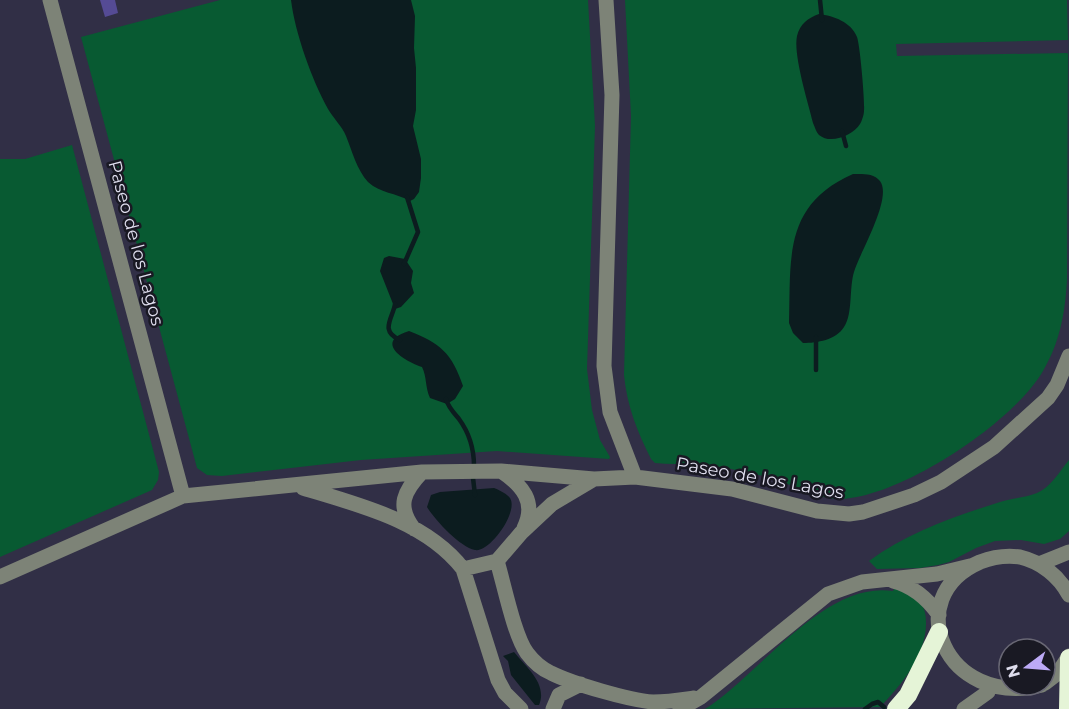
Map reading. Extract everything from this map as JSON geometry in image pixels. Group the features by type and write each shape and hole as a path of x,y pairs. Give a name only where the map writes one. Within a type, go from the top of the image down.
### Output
{"highway":[{"path":"896,709 908,695 939,623"},
{"path":"1068,709 1069,657"}],"street":[{"name":"Paseo de los Lagos","path":"50,0 183,496"},
{"path":"606,0 612,95 605,390 610,412 635,477"},
{"name":"Paseo de los Lagos","path":"0,577 183,496 422,472 501,471 594,479 635,477 732,489 817,511 863,512 885,506 941,482 994,447 1048,398 1057,386 1069,356"},
{"name":"Paseo de los Lagos","path":"501,471 514,480 528,501 530,509 528,520 521,533"},
{"path":"414,530 407,521 403,505 411,484 422,472"},
{"name":"Paseo de los Lagos","path":"497,561 521,533 552,504 594,479"},
{"name":"Paseo de los Lagos","path":"297,486 362,506 393,519 438,543 452,555 463,569 498,680 514,705 521,709"},
{"path":"1039,564 1069,552"},
{"path":"680,709 701,697 828,594 862,582 937,574 1000,556 1020,557 1039,564 1053,574 1069,595"},
{"path":"463,569 497,561 523,646 542,668 551,674 634,704 671,702 701,697"},
{"path":"939,623 947,591 963,572 974,565"},
{"path":"887,580 905,584 930,602 939,623 944,652 954,669 970,683 988,692 997,693"},
{"path":"1057,674 1069,657"},
{"path":"553,709 559,695 581,684"},
{"path":"964,709 988,692"}],"green space":[{"path":"220,0 588,0 595,126 587,369 592,410 600,440 609,459 497,451 361,460 222,476 207,475 197,468 81,37"},
{"path":"625,0 1067,0 1068,40 896,44 897,56 1068,54 1067,280 1063,316 1054,349 1043,371 1007,413 982,434 923,471 866,495 841,499 817,495 775,479 747,472 716,467 655,463 651,459 633,418 624,375 631,116"},
{"path":"72,145 159,472 158,480 152,490 0,557 0,159 25,159"},
{"path":"1069,460 1069,531 1060,539 1044,544 1021,540 995,541 949,562 920,568 877,569 869,561 899,542 932,526 1000,502 1042,491"},
{"path":"895,587 921,603 926,617 925,635 911,669 880,707 705,709 817,615 842,600 867,592 893,591"}],"shaded area":[{"path":"291,0 411,0 415,16 416,68 416,110 413,126 421,159 419,192 414,199 410,201 378,188 368,182 361,172 344,132 328,109 310,70 296,27"},
{"path":"819,14 836,18 851,27 857,37 860,51 864,96 863,116 857,128 835,139 824,138 816,131 797,55 796,44 800,28"},
{"path":"853,174 868,174 875,177 880,181 883,189 879,213 854,272 847,322 841,331 831,338 803,343 793,333 789,323 790,277 796,236 803,218 814,201 830,187"},
{"path":"389,256 405,259 413,271 411,283 414,293 401,307 395,309 380,271 384,258"},
{"path":"409,331 437,345 454,365 463,386 455,399 447,404 430,398 422,367 395,351 393,340 398,335"},
{"path":"494,488 510,498 512,504 507,521 495,539 481,549 469,548 455,539 427,507 431,495 440,492"},
{"path":"514,652 538,683 541,690 539,705 535,705 511,675 508,661 503,656"}],"building":[{"path":"100,0 115,0 118,13 105,17"}],"waterway":[{"path":"820,0 822,20"},
{"path":"842,131 846,146"},
{"path":"404,264 418,232 407,197"},
{"path":"395,304 389,328 390,333 400,340"},
{"path":"816,337 816,370"},
{"path":"446,399 469,436 474,466"},
{"path":"473,478 475,495"},
{"path":"865,709 878,702 884,707"}]}
